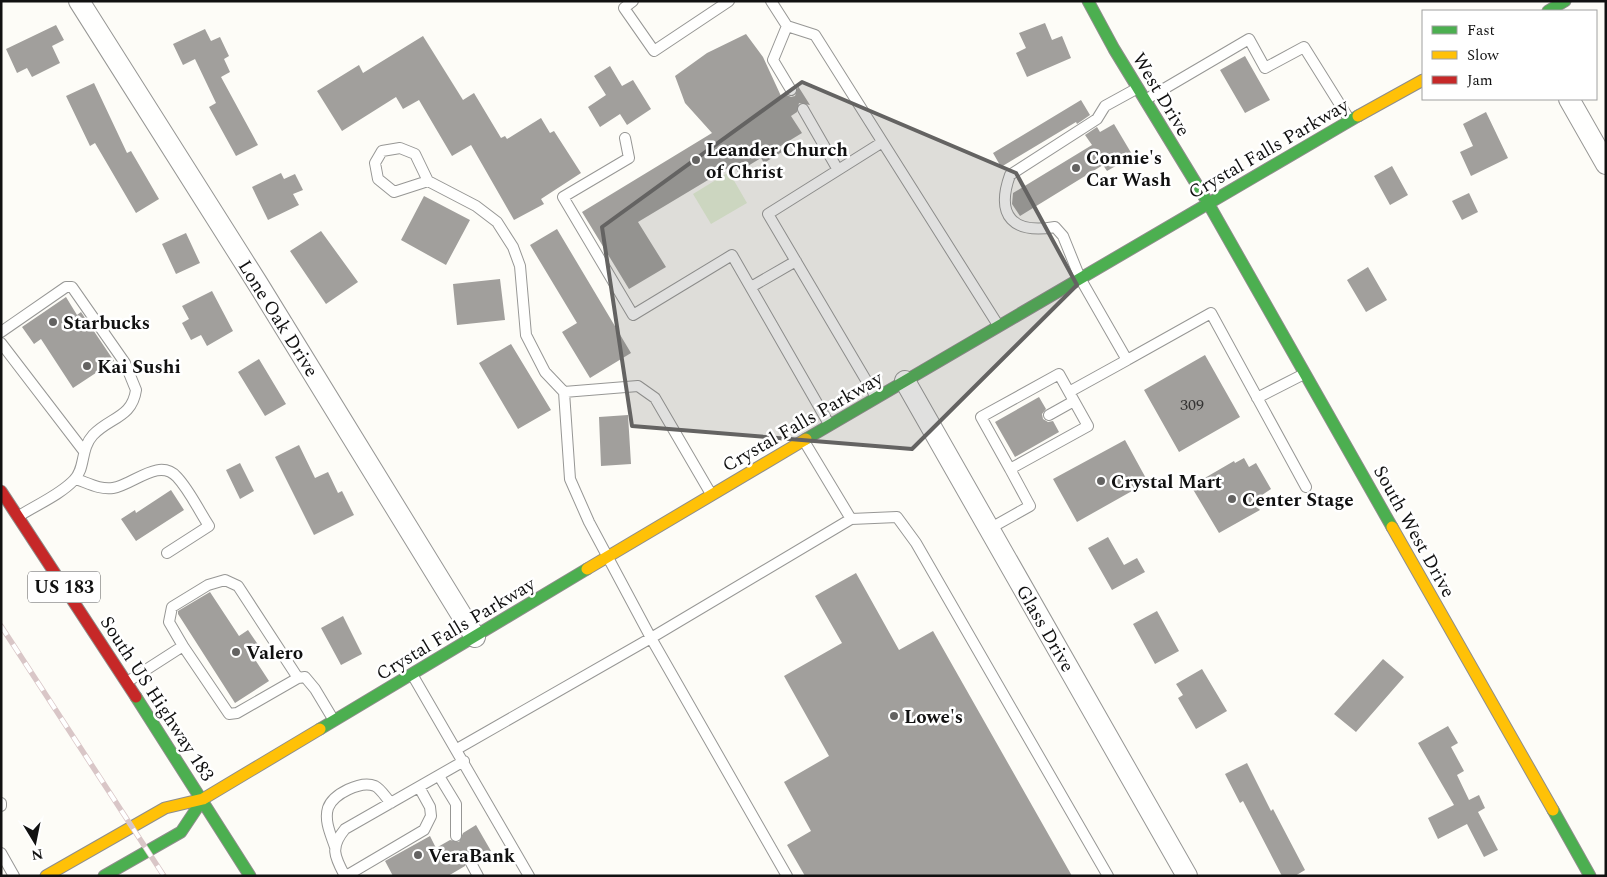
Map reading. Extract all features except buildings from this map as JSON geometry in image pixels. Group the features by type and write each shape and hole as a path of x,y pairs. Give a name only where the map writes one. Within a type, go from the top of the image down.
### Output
{"main road":[{"name":"West Drive","path":"1088,1 1145,100 1208,203"},
{"path":"1550,10 1565,1"},
{"name":"Crystal Falls Parkway","path":"203,799 804,440 1350,120 1422,81"},
{"name":"South West Drive","path":"1208,203 1590,876"},
{"name":"South US Highway 183","path":"1,491 203,799 250,876"},
{"path":"46,876 164,808 203,799"},
{"path":"104,876 181,832 203,799"}],"street":[{"name":"Lone Oak Drive","path":"79,1 258,284 476,637"},
{"path":"1570,100 1606,164"},
{"name":"Glass Drive","path":"905,381 1186,876"}],"lane":[{"path":"633,1 624,8 654,50 729,1"},
{"path":"771,1 787,26 814,35 999,326"},
{"path":"787,26 773,60 791,90"},
{"path":"1145,100 1249,39 1265,68 1304,47 1350,120"},
{"path":"1128,360 1080,278 1063,236 1055,227 1030,230 1018,226 1003,202 1010,175 1097,118 1105,106 1138,88"},
{"path":"803,109 838,170"},
{"path":"625,138 629,158 563,197 633,315 732,255 830,425"},
{"path":"876,398 768,214 881,143"},
{"path":"428,181 394,192 378,179 375,163 382,151 400,148 415,154 428,181 476,206 497,222 513,247 520,266 526,335 545,372 564,392 570,479 606,558 787,876"},
{"path":"751,287 796,261"},
{"path":"2,331 66,287 72,287 125,363 136,390 131,407 94,434 83,450 82,464 76,478 18,516"},
{"path":"1049,415 1072,397 1128,360 1211,313 1306,487"},
{"path":"1,343 83,450"},
{"path":"1257,398 1305,373"},
{"path":"989,529 1030,506 1010,469 1001,441 981,417 1058,374 1088,426 1010,469"},
{"path":"564,392 638,386 655,398 711,495"},
{"path":"804,440 851,519"},
{"path":"76,478 102,488 112,489 157,470 168,471 177,476 209,526 167,553"},
{"path":"456,748 651,638 851,519 897,518 916,543 1108,876"},
{"path":"298,678 238,586 225,580 208,585 172,607 169,622 229,714 237,713 298,678 305,677 309,680 333,720"},
{"path":"127,682 184,646"},
{"path":"412,675 464,761 529,876"},
{"path":"419,787 430,807 431,816 424,830 345,876 334,854 336,840 345,829 464,761"},
{"path":"439,776 456,804 456,836"},
{"path":"335,847 328,820 328,810 332,801 359,784 368,784 376,786 391,803"},
{"path":"1,853 14,876"},
{"path":"471,863 478,876"}],"highlighted area":[{"path":"802,82 1016,173 1077,285 912,449 632,426 602,227"}],"green space":[{"path":"729,172 747,203 711,224 693,194"}],"railway":[{"path":"1,626 164,876"}],"traffic: fast":[{"path":"1088,1 1114,49 1208,203 1392,527"},
{"path":"1550,10 1565,1"},
{"path":"806,439 1358,116"},
{"path":"320,729 587,569"},
{"path":"136,697 250,876"},
{"path":"104,876 181,832 203,799"},
{"path":"1553,810 1590,876"}],"traffic: slow":[{"path":"1358,116 1422,81"},
{"path":"587,569 806,439"},
{"path":"1392,527 1553,810"},
{"path":"46,876 165,808 203,799 320,729"}],"traffic: jam":[{"path":"1,491 136,697"}],"place":[{"name":"Leander Church of Christ","path":"696,160"},
{"name":"Connie's Car Wash","path":"1076,168"},
{"name":"Starbucks","path":"53,322"},
{"name":"Kai Sushi","path":"87,366"},
{"name":"Crystal Mart","path":"1101,481"},
{"name":"Center Stage","path":"1232,499"},
{"name":"Valero","path":"236,652"},
{"name":"Lowe's","path":"894,716"},
{"name":"VeraBank","path":"418,855"}]}
